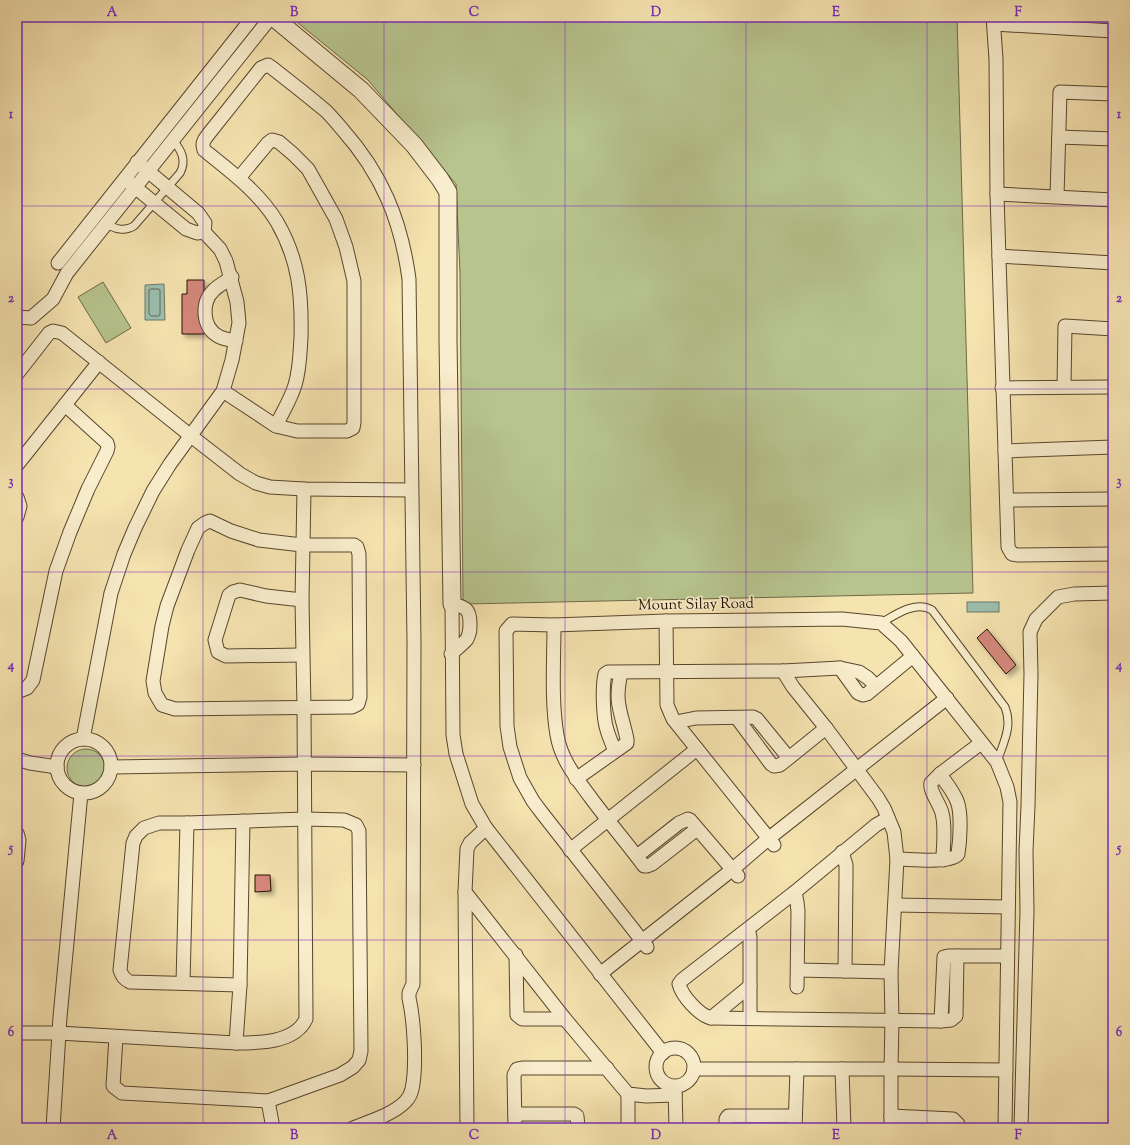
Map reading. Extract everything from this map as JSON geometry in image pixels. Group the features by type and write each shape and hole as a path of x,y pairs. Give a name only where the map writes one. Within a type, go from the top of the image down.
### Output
{"street":[{"path":"17,317 31,318 53,299 67,273 272,17 362,90 414,145 448,192 448,340 452,604 451,654 453,735 456,754 472,804 486,828 663,1053"},
{"path":"58,263 250,18"},
{"path":"1113,31 994,21 1002,388 1008,547 1012,554 1018,556 1113,554"},
{"path":"276,426 295,385 300,364 301,313 299,278 290,247 277,222 262,202 239,178 204,150 203,141 260,68 268,65 326,112 351,139 374,171 390,202 400,230 409,279 414,765 413,984 410,993 414,1054 412,1090 409,1098 393,1111 353,1128"},
{"path":"1057,196 1060,92 1113,94"},
{"path":"1059,136 1113,139"},
{"path":"223,391 276,426 297,430 348,431 353,428 354,281 346,247 336,219 308,169 279,142 272,140 268,143 239,178"},
{"path":"83,739 109,600 124,554 134,528 153,491 170,464 223,391 232,360 239,323 238,302 232,277 220,249 204,232 205,223 198,213 137,162"},
{"path":"124,178 186,229 196,233 204,232"},
{"path":"997,194 1113,200"},
{"path":"999,256 1113,263"},
{"path":"232,277 214,290 209,297 205,309 205,319 210,328 218,336 236,342"},
{"path":"1064,387 1065,326 1113,329"},
{"path":"17,374 48,333 53,331 62,333 240,474 256,483 270,487 304,489 411,490"},
{"path":"17,465 99,362"},
{"path":"1002,388 1113,387"},
{"path":"17,692 27,688 33,680 36,672 56,570 79,510 108,447 106,443 65,405"},
{"path":"1005,451 1113,447"},
{"path":"17,1033 58,1033 236,1044 259,1043 281,1038 296,1032 302,1027 306,1019 304,708 302,655 302,545 304,489"},
{"path":"17,497 20,506 17,517"},
{"path":"1007,500 1113,499"},
{"path":"210,521 231,532 259,540 302,545 354,545 357,547 359,554 360,697 358,704 352,707 304,708 174,709 162,705 154,693 153,682 162,626 167,606 182,563 198,528 205,523 210,521"},
{"path":"302,600 266,596 240,590 233,592 229,595 215,640 218,652 226,656 302,655"},
{"path":"1021,1128 1027,911 1026,851 1031,674 1030,632 1036,619 1058,597 1074,594 1113,593"},
{"path":"451,654 466,640 470,632 470,618 468,611 462,606 452,604"},
{"name":"Mount Silay Road","path":"570,850 533,801 520,778 510,747 507,726 506,631 512,624 554,625 666,621 842,620 881,623"},
{"path":"666,621 668,672 667,705 672,719 676,722 771,842"},
{"path":"881,623 901,641 997,762 1007,787 1010,802 1005,1128"},
{"path":"554,625 554,705 557,736 566,764 576,779 637,856 684,820 690,820 735,872"},
{"path":"576,779 627,743 619,710 618,697 621,673 783,671 840,668 860,694 867,694 913,656"},
{"path":"783,671 793,687 826,728 884,808 894,832 897,859 891,972 891,1122 953,1119 958,1124 958,1128"},
{"path":"603,977 858,772 949,701"},
{"path":"676,722 696,718 757,718 788,757"},
{"path":"737,718 774,766 780,765 788,757 826,728"},
{"path":"83,739 90,740 104,747 108,753 111,767 110,773 104,784 94,791 81,793 69,789 64,784 58,773 57,767 62,750 72,742 83,739"},
{"path":"943,860 942,813 930,786 940,774 981,743"},
{"path":"644,944 570,850 697,749"},
{"path":"17,759 30,763 57,767"},
{"path":"111,767 304,764 414,765"},
{"path":"897,859 943,860 953,859 958,854 960,813 957,802 940,774"},
{"path":"53,1128 58,1033 81,793"},
{"path":"888,818 876,825 795,892 682,980 679,984 681,990 696,1009 705,1016 711,1018 952,1020 956,1016 957,956 1007,956"},
{"path":"116,1037 113,1086 122,1094 268,1101 340,1075 353,1067 359,1060 361,1051 359,831 356,825 344,820 305,819 187,823 158,822 144,828 136,836 133,843 120,970 122,976 130,982 183,982 240,985"},
{"path":"236,1044 240,985 243,821"},
{"path":"183,982 187,823"},
{"path":"467,1128 465,892 467,849 470,843 486,828"},
{"path":"17,833 19,840 17,861"},
{"path":"842,852 846,865 845,971"},
{"path":"465,892 565,1018 628,1094 628,1128"},
{"path":"795,892 798,906 797,987"},
{"path":"895,906 1008,907"},
{"path":"748,929 750,937 750,1018"},
{"path":"516,955 517,1015 522,1019 565,1018"},
{"path":"798,970 891,972"},
{"path":"711,1018 750,986"},
{"path":"628,1094 646,1096 675,1091 690,1079 694,1069 694,1063 687,1052 682,1049 675,1048 663,1053 657,1062 658,1074 665,1083 675,1091 676,1128"},
{"path":"515,1128 514,1075 517,1069 607,1068"},
{"path":"694,1069 1006,1070"},
{"path":"726,1128 726,1119 728,1116 795,1122 797,1069"},
{"path":"842,1069 844,1128"},
{"path":"268,1101 273,1128"},
{"path":"514,1114 574,1114 577,1116 578,1128"}],"lane":[{"path":"106,224 122,230 130,229 180,173 184,166 182,154 173,140"},
{"path":"881,623 897,614 916,607 924,606 932,610 1006,711 1009,727 997,762"}],"green space":[{"path":"292,17 957,17 973,593 466,604 463,599 460,273 456,184 368,80"},
{"path":"103,282 131,328 106,343 78,297"},
{"path":"82,749 90,749 97,752 102,757 105,768 102,779 97,784 90,787 82,787 75,784 70,779 67,772 67,764 70,757 75,752"}],"water":[{"path":"164,284 165,320 145,320 145,285"},
{"path":"967,602 999,602 999,612 967,612"}],"building":[{"path":"187,280 204,280 204,334 182,334 182,294 187,294"},
{"path":"987,629 1016,665 1006,674 977,638"},
{"path":"255,875 270,875 271,891 255,892"}]}
